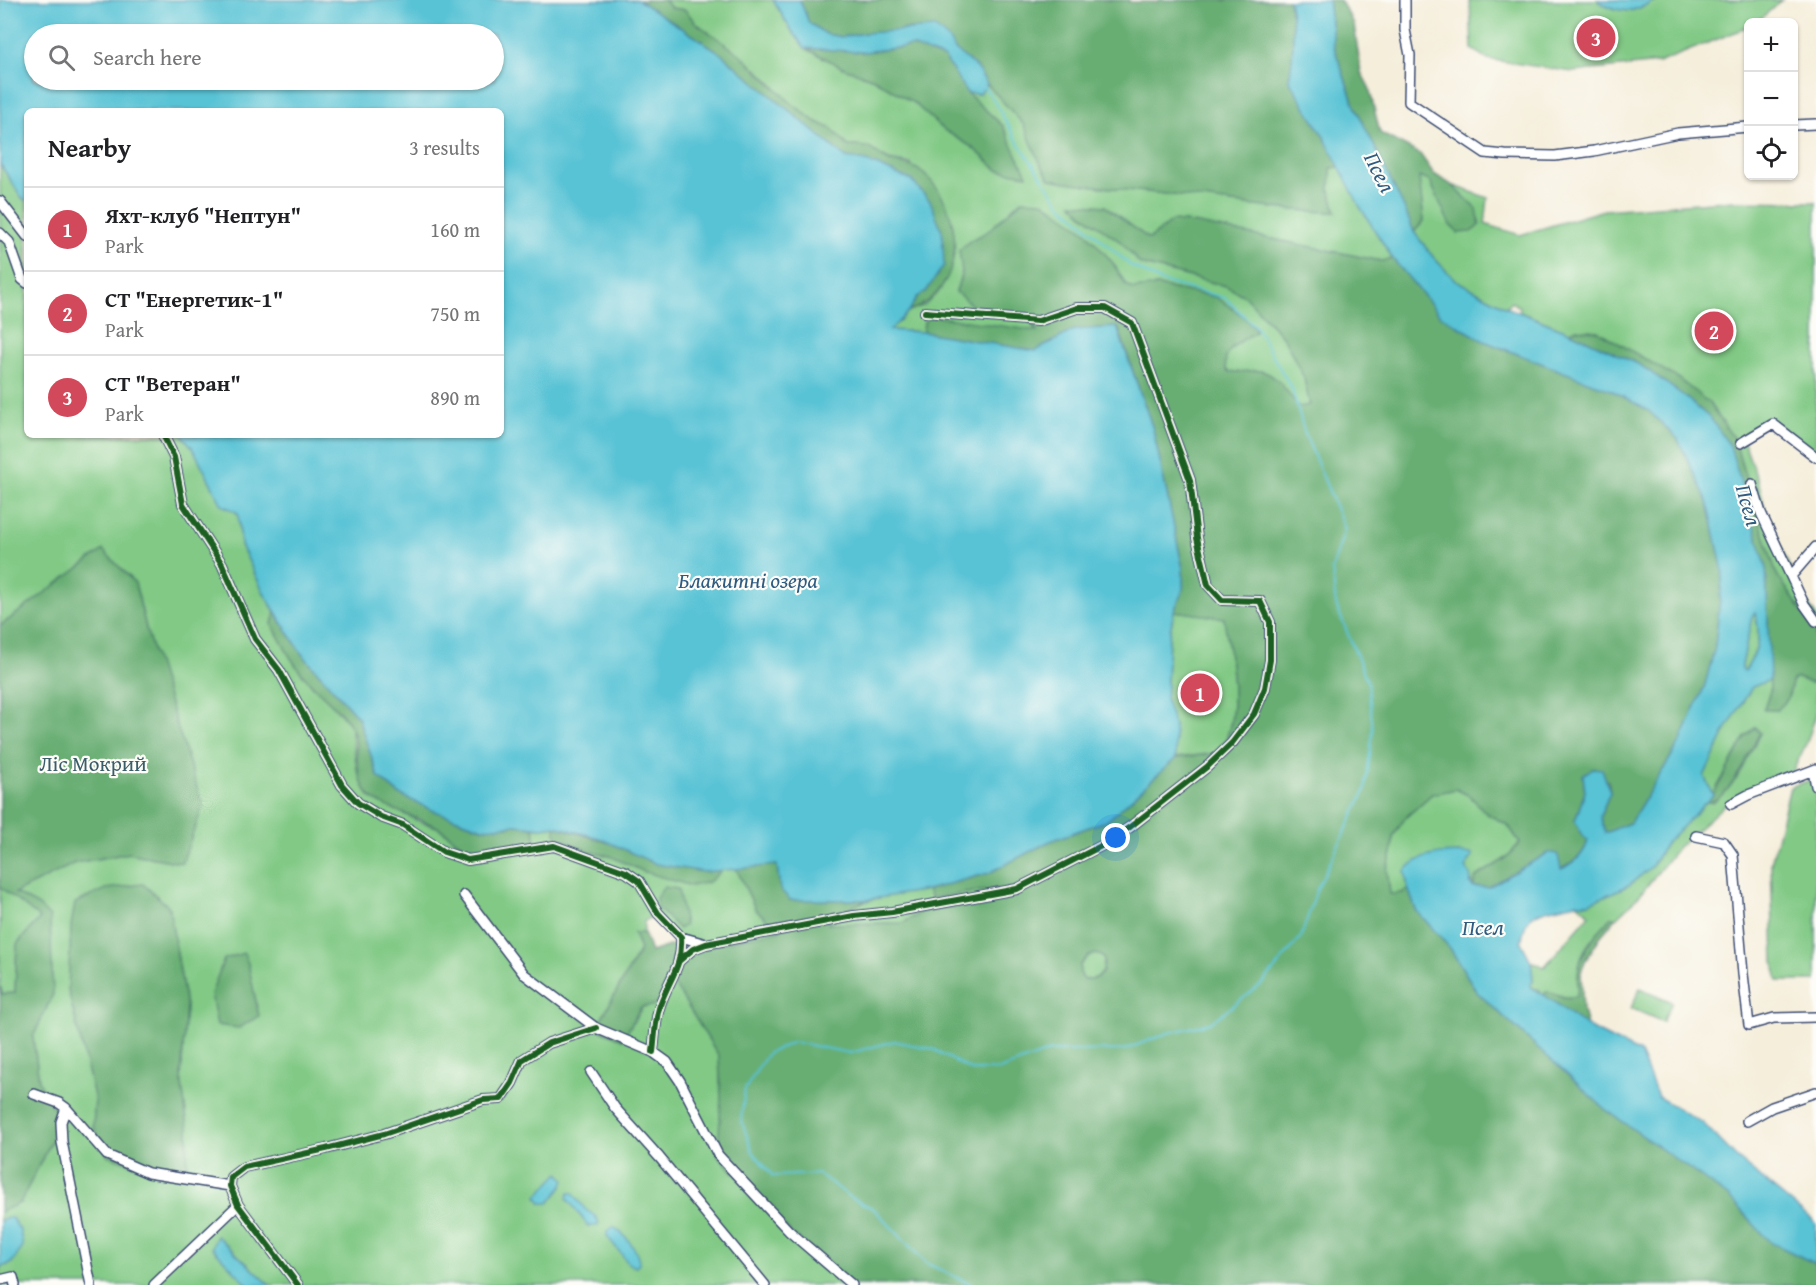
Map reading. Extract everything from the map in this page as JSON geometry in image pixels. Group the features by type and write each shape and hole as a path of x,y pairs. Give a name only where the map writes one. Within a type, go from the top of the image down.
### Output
{"street":[{"path":"1405,0 1405,30 1410,55 1409,102 1485,153 1555,156 1594,151 1678,133 1744,127"},
{"path":"1798,125 1816,124"},
{"path":"0,201 24,232"},
{"path":"0,233 9,242 24,281"},
{"path":"679,961 693,949 706,944 854,916 892,912 990,895 1017,889 1036,881 1121,833 1208,766 1232,743 1254,714 1265,688 1270,660 1270,622 1260,601 1222,600 1208,585 1197,538 1190,480 1132,323 1105,308 1077,308 1038,321 925,312"},
{"path":"1741,443 1773,424 1816,457"},
{"path":"164,438 174,457 183,504 222,564 255,639 279,670 342,785 358,803 381,817 403,825 444,852 468,860 554,846 626,872 639,881 658,913 681,937 706,944"},
{"path":"1752,484 1761,513 1804,604 1816,621"},
{"path":"1791,576 1816,547"},
{"path":"1731,804 1748,795 1814,770 1816,786"},
{"path":"1696,836 1724,842 1733,855 1749,1025 1774,1018 1816,1017"},
{"path":"464,895 524,974 596,1028 653,1052 667,1062 680,1081 718,1155 789,1231 852,1285"},
{"path":"653,1052 660,1005 679,961 682,951 681,937"},
{"path":"298,1285 238,1205 230,1186 231,1177 244,1167 384,1134 483,1100 501,1099 512,1083 522,1060 549,1043 596,1028"},
{"path":"591,1072 615,1108 659,1157 765,1285"},
{"path":"1747,1121 1772,1107 1816,1092"},
{"path":"34,1094 66,1108 107,1155 148,1173 230,1186"},
{"path":"66,1108 61,1122 62,1142 91,1285"},
{"path":"154,1285 238,1205"},
{"path":"0,1280 13,1277 15,1285"}],"green space":[{"path":"638,0 665,0 671,8 685,10 696,23 741,55 789,101 813,120 832,129 848,146 866,147 887,160 912,167 924,174 938,190 948,208 953,228 954,248 951,268 942,286 928,301 909,311 917,297 930,201 911,180 866,161 846,158 716,50"},
{"path":"665,0 773,0 805,48 844,68 874,79 914,103 944,130 972,147 998,170 1003,126 967,93 980,94 987,84 1024,125 1041,165 1050,179 1255,206 1336,212 1330,191 1331,168 1340,167 1360,207 1393,259 1381,261 1193,223 1172,221 1149,239 1105,206 1073,204 1085,216 1122,243 1140,264 1226,286 1245,296 1284,338 1304,378 1310,406 1299,407 1278,382 1227,371 1225,364 1228,352 1255,331 1243,316 1216,297 1158,286 1133,289 1126,285 1113,263 1021,200 987,233 971,240 956,292 1026,316 1037,332 932,317 924,322 923,332 889,330 909,311 925,305 941,289 911,164 889,160 866,147 848,146 832,129 813,120 789,101 760,72 696,23 685,10 671,8"},
{"path":"800,0 1129,0 1129,2 1157,2 1159,0 1289,0 1293,40 1289,80 1340,167 1331,168 1330,191 1336,212 1254,206 1050,179 1041,165 1024,125 987,84 975,66 954,49 949,40 925,30 907,29 841,37 826,34 809,23"},
{"path":"1328,0 1340,0 1354,24 1361,72 1369,87 1380,133 1420,154 1434,174 1452,185 1477,209 1480,225 1471,232 1458,233 1450,225 1430,181 1419,177 1424,221 1414,232 1353,102 1334,47"},
{"path":"1470,0 1598,0 1615,9 1634,10 1656,0 1782,0 1762,18 1744,18 1744,29 1658,63 1573,72 1487,59 1472,49"},
{"path":"912,46 945,58 967,93 1003,126 1027,175 998,170 972,147 944,130 914,103 874,79 844,68 805,48 863,52"},
{"path":"0,164 24,199 24,438 185,438 193,448 222,505 238,513 241,545 275,612 272,625 313,687 329,700 351,727 357,770 369,797 418,821 437,827 464,846 536,845 534,827 555,826 558,837 645,872 709,882 722,870 736,868 756,910 781,931 679,961 673,935 656,916 649,918 644,922 644,933 634,933 640,949 596,1028 623,1039 642,1007 672,980 719,1056 721,1098 852,1285 270,1285 217,1236 213,1248 248,1285 0,1285 0,1267 11,1264 11,1217 0,1221 0,1212 20,1203 61,1122 39,1081 33,1037 53,994 39,906 14,893 75,863 129,853 182,863 147,632 135,583 103,551 0,626","holes":["169,907 186,1006 181,1077 188,1129 93,1126 95,1100 68,990"]},
{"path":"1418,177 1430,181 1450,225 1477,209 1452,185 1488,198 1485,224 1520,235 1604,210 1725,201 1816,202 1816,455 1772,421 1742,437 1759,484 1766,514 1802,595 1816,616 1816,649 1815,630 1777,575 1735,440 1576,329 1570,332 1520,312 1520,307 1511,302 1506,307 1455,280 1414,232 1424,221"},
{"path":"1022,200 1043,201 1086,232 1113,263 1126,285 1133,289 1158,286 1216,297 1243,316 1255,328 1255,332 1229,352 1225,364 1227,371 1267,373 1282,386 1299,407 1310,405 1304,378 1284,338 1245,296 1226,286 1140,264 1122,243 1085,216 1072,203 1105,206 1149,239 1172,221 1193,223 1381,261 1393,259 1441,316 1484,341 1613,391 1649,411 1678,439 1708,502 1723,571 1715,647 1705,685 1681,741 1630,823 1605,833 1600,817 1610,792 1608,781 1583,775 1585,792 1575,821 1588,840 1578,858 1561,869 1548,853 1489,887 1473,887 1476,877 1505,859 1520,843 1508,825 1487,814 1470,796 1456,789 1432,794 1405,818 1393,836 1392,853 1387,869 1390,894 1402,893 1408,888 1416,910 1450,948 1477,992 1605,1109 1729,1197 1770,1242 1816,1264 1816,1285 852,1285 789,1231 718,1155 721,1098 719,1056 672,981 660,1005 641,1007 623,1039 596,1028 640,950 634,933 644,933 651,952 675,944 679,961 693,949 780,930 756,910 736,868 777,864 780,889 790,900 866,900 838,914 828,924 903,923 923,911 979,902 996,889 931,898 927,890 989,873 1048,842 1108,820 1176,758 1218,753 1226,739 1231,723 1233,688 1224,618 1174,611 1183,590 1183,569 1153,429 1118,327 1074,330 1036,351 923,332 924,322 932,316 1037,331 1026,316 980,312 956,292 962,272 959,250 971,240 987,232","holes":["1096,954 1102,956 1103,972 1096,978 1084,980 1080,973 1080,965 1088,956"]},
{"path":"1576,329 1598,331 1679,379 1709,403 1735,440 1777,575 1815,630 1816,682 1811,683 1797,678 1793,680 1787,700 1777,710 1764,710 1770,691 1766,566 1711,419 1684,396 1640,365 1570,332"},
{"name":"Ліс Мокрий","path":"103,550 135,583 147,632 203,806 182,863 128,853 75,863 15,893 39,906 50,917 53,994 33,1037 39,1081 61,1122 20,1203 0,1212 0,985 2,994 15,993 17,944 40,918 0,887 0,626"},
{"path":"1174,611 1224,617 1232,669 1233,705 1226,739 1218,753 1176,758 1174,725 1166,701 1169,636"},
{"path":"1754,611 1759,636 1758,643 1745,672 1742,665"},
{"path":"275,612 302,654 358,717 378,776 399,794 432,810 482,828 517,825 534,827 536,846 497,854 480,854 467,848 439,828 391,808 369,795 360,777 355,741 350,725 306,678 285,649 272,624"},
{"path":"1796,678 1811,683 1816,682 1816,715 1807,742 1793,771 1748,789 1729,801 1678,847 1639,896 1616,918 1613,917 1608,921 1590,942 1583,953 1580,964 1577,996 1563,997 1546,992 1544,996 1538,989 1531,988 1530,984 1533,981 1531,961 1544,967 1590,914 1577,903 1589,903 1629,885 1651,867 1667,842 1706,802 1713,802 1737,778 1760,733 1745,738 1713,795 1704,776 1728,726 1752,687 1770,680 1770,691 1764,709 1777,710 1788,697"},
{"path":"1756,727 1760,733 1731,785 1715,800 1706,802 1713,795 1745,737"},
{"path":"1816,778 1816,981 1778,981 1774,963 1771,863 1790,787"},
{"path":"1456,789 1470,796 1487,814 1508,825 1520,843 1505,859 1476,877 1473,887 1466,868 1468,861 1459,853 1446,855 1405,871 1408,888 1402,893 1390,895 1387,869 1392,853 1393,836 1405,818 1431,794"},
{"path":"555,826 704,872 722,870 709,882 691,886 645,872 610,856 588,851 557,837"},
{"path":"143,884 169,907 186,1006 181,1077 188,1129 187,1166 160,1174 107,1155 93,1126 95,1100 68,990 71,926 75,903 106,889"},
{"path":"0,887 40,918 17,944 15,993 2,994 0,985"},
{"path":"664,887 678,889 685,925 679,929 658,909 656,898"},
{"path":"998,888 979,902 923,911 903,923 827,924 849,908 887,896 927,890 931,898"},
{"path":"1612,917 1616,918 1600,937 1581,972 1583,1010 1587,1027 1544,996 1546,992 1563,997 1577,996 1579,965 1582,957 1595,936"},
{"path":"244,953 259,1016 239,1028 217,1025 211,994 224,959"},
{"path":"1096,954 1102,956 1104,960 1103,972 1096,978 1084,980 1080,973 1080,965 1088,956"},
{"path":"1640,988 1672,1002 1663,1022 1631,1008"}],"water":[{"name":"Блакитні озера","path":"0,0 638,0 716,50 846,158 866,161 911,180 930,201 942,231 944,265 925,293 917,297 909,311 890,330 923,332 1036,351 1074,330 1117,327 1153,429 1183,569 1183,590 1174,611 1169,636 1166,701 1174,725 1176,758 1108,820 1048,842 989,873 927,890 866,900 790,900 780,889 777,865 704,872 656,864 599,838 555,826 542,828 517,825 483,828 432,810 399,794 378,776 358,717 302,654 265,595 241,545 238,513 222,505 193,448 185,438 504,438 504,108 24,108 24,199 0,164"},
{"path":"773,0 800,0 809,23 826,34 841,37 935,28 949,40 954,49 975,66 987,84 980,94 967,93 945,58 912,46 863,52 805,48"},
{"name":"Псел","path":"1289,0 1328,0 1334,47 1353,102 1414,232 1455,280 1506,307 1570,332 1640,365 1684,396 1711,419 1730,446 1766,566 1770,680 1752,687 1728,726 1704,776 1713,795 1667,842 1651,867 1629,885 1589,903 1577,903 1533,915 1526,923 1521,942 1531,961 1533,981 1530,984 1531,988 1589,1027 1640,1053 1658,1097 1703,1123 1739,1160 1816,1223 1816,1264 1770,1242 1729,1197 1605,1109 1477,992 1450,948 1416,910 1405,871 1418,860 1426,857 1453,853 1471,854 1473,856 1466,868 1473,887 1489,887 1548,853 1558,855 1561,869 1574,861 1582,854 1588,840 1582,836 1575,821 1585,792 1583,775 1593,768 1602,769 1610,792 1600,816 1605,833 1630,823 1681,741 1705,685 1715,647 1723,571 1708,502 1678,439 1649,411 1613,391 1484,341 1441,316 1393,259 1360,207 1323,135 1289,80 1293,40","holes":["1755,612 1758,643 1745,671 1742,665 1752,616"]},
{"path":"1598,0 1656,0 1628,11 1615,9"},
{"path":"559,1173 565,1179 562,1187 549,1203 541,1203 537,1196"},
{"path":"569,1193 573,1193 585,1209 595,1216 599,1223 597,1226 588,1226 567,1198"},
{"path":"11,1217 20,1230 23,1247 11,1264 0,1267 0,1221"},
{"path":"613,1227 626,1238 637,1254 639,1264 636,1267 629,1264 607,1236 607,1232"},
{"path":"217,1236 270,1285 248,1285 212,1247"}],"waterway":[{"path":"973,1285 926,1263 874,1209 850,1197 819,1174 773,1176 753,1152 741,1120 745,1089 768,1053 794,1042 850,1053 894,1041 933,1049 971,1070 999,1070 1050,1051 1124,1050 1168,1033 1210,1023 1262,984 1301,937 1317,889 1365,791 1373,731 1368,683 1336,605 1332,569 1345,529 1305,434 1292,389 1256,327 1225,298 1160,281 1130,265 1060,203 1019,144 992,97 983,86"}],"cycle path":[{"path":"679,961 693,949 706,944 1017,889 1103,845 1130,827 1208,766 1232,743 1254,714 1265,688 1270,660 1270,622 1260,601 1222,600 1208,585 1197,538 1190,480 1132,323 1105,308 1077,308 1038,321 925,312"},
{"path":"164,438 174,457 183,504 222,564 255,639 279,670 342,785 358,803 381,817 403,825 444,852 468,860 554,846 626,872 639,881 658,913 681,937 678,964 658,1010 653,1052"},
{"path":"298,1285 238,1205 230,1186 231,1177 244,1167 384,1134 483,1100 501,1099 512,1083 522,1060 549,1043 596,1028"}],"place":[{"name":"СТ \"Ветеран\"","path":"1596,38"},
{"name":"СТ \"Енергетик-1\"","path":"1714,331"},
{"name":"Яхт-клуб \"Нептун\"","path":"1200,693"}]}
